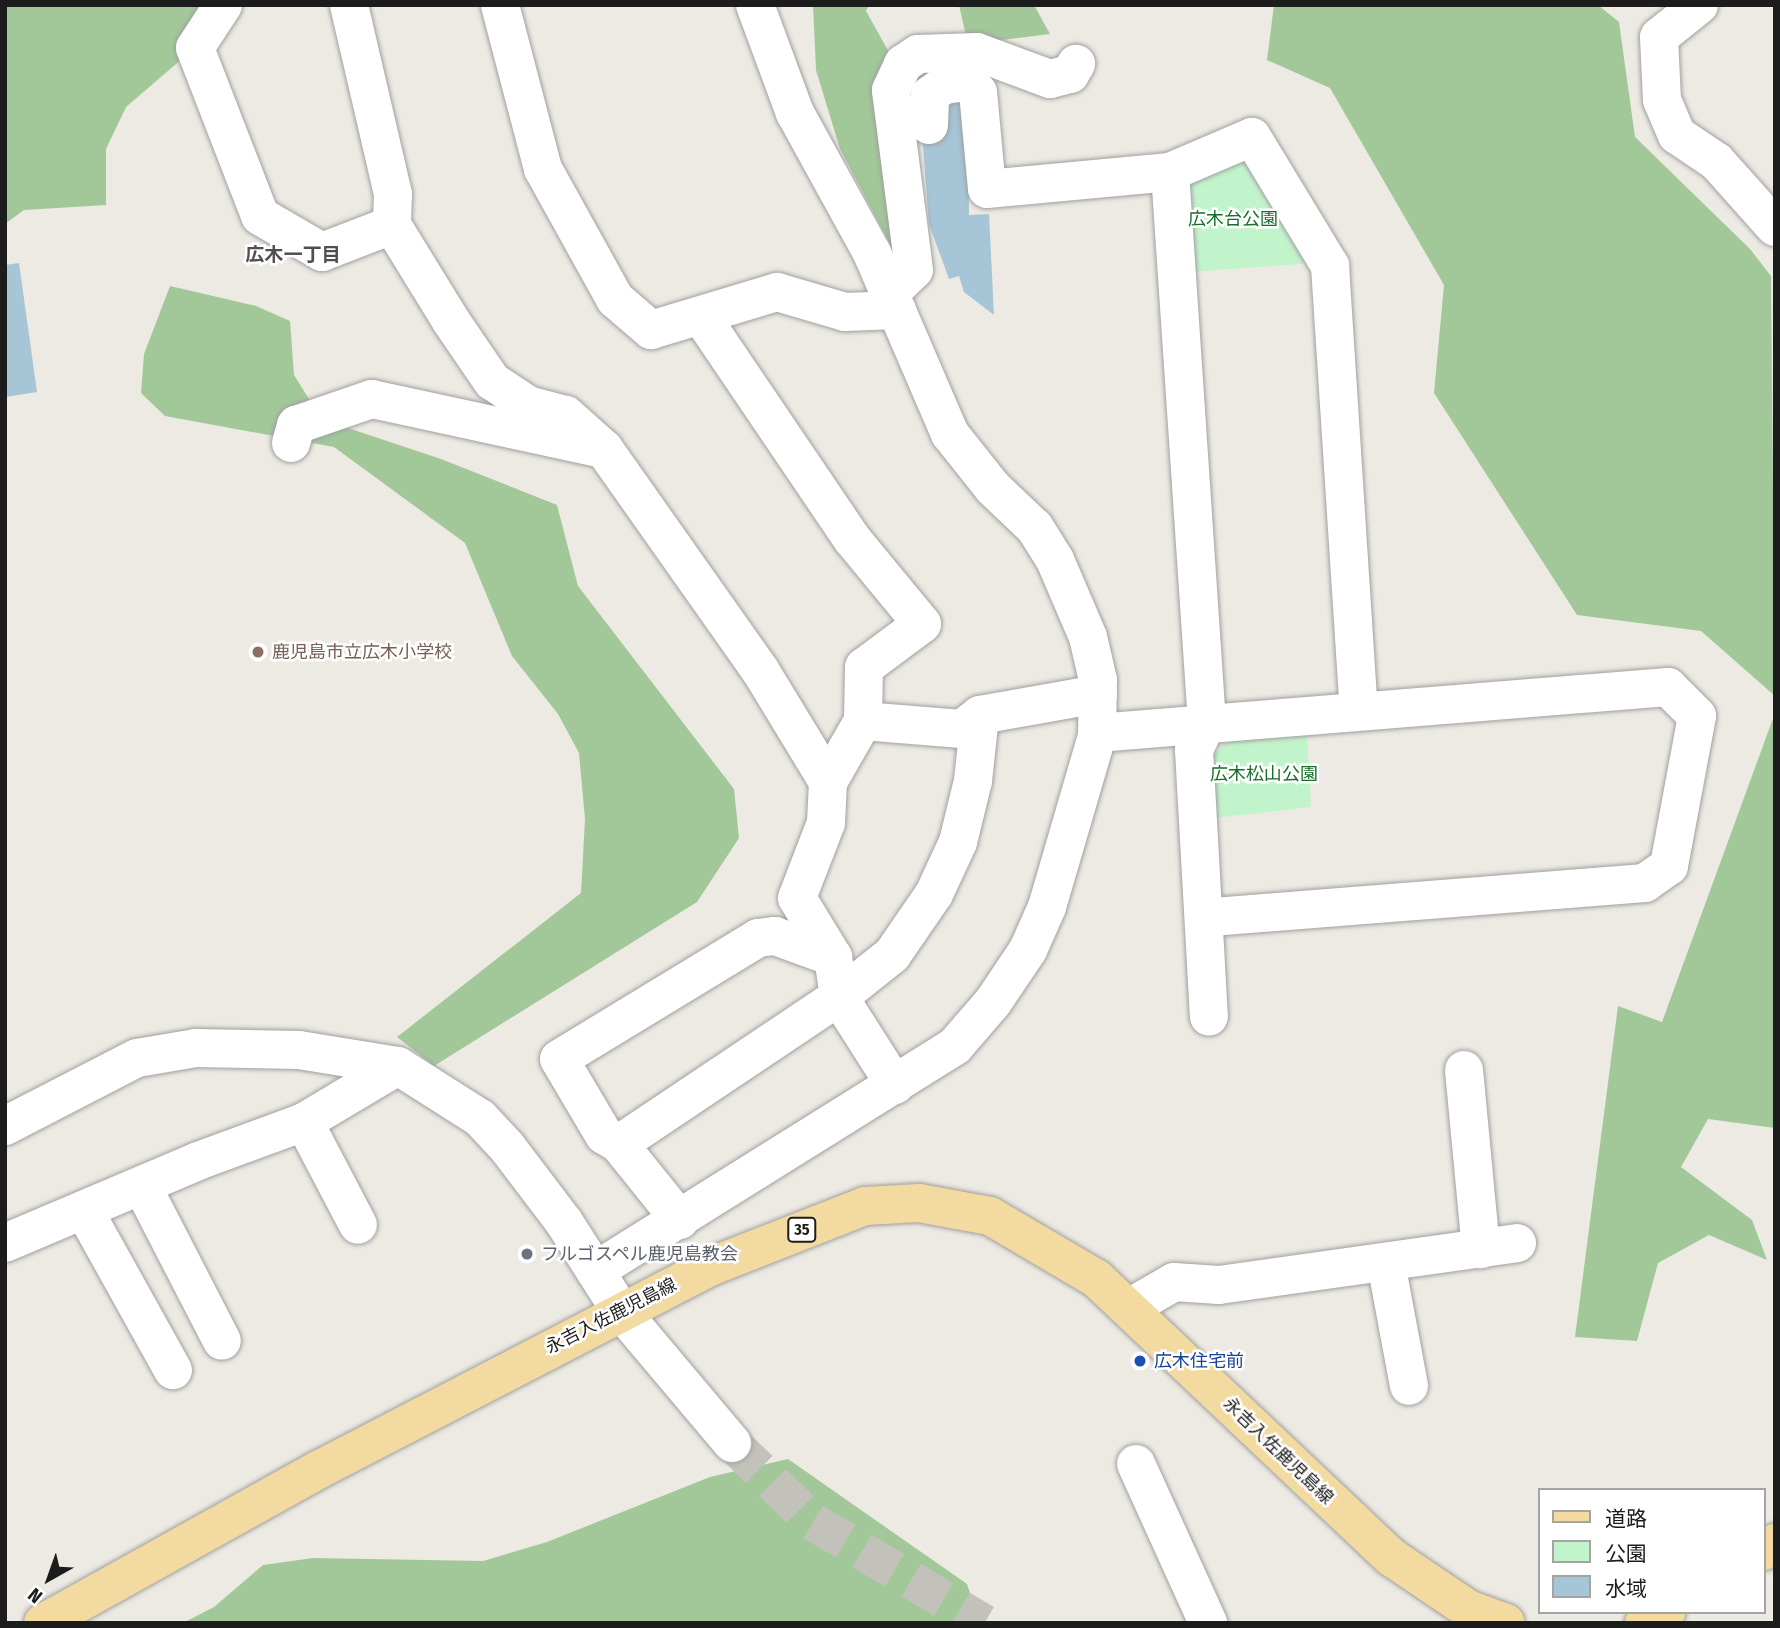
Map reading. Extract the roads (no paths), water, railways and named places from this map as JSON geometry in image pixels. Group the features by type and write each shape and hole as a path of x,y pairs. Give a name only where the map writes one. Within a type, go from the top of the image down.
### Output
{"main road":[{"name":"永吉入佐鹿児島線","path":"43,1623 620,1310 712,1266 865,1206 919,1203 990,1216 1097,1279 1391,1557 1468,1609 1506,1623"},
{"path":"1644,1623 1663,1614"}],"street":[{"path":"223,5 195,48 260,216 322,252 392,225"},
{"path":"349,5 393,194 392,225 492,381 528,405 566,415 604,449 760,670 828,782"},
{"path":"500,5 543,169 615,299 651,330 777,292 845,312 893,302 914,270 891,90 903,64 918,54 977,52 1050,79 1070,74 1076,64"},
{"path":"595,1271 955,1046 993,1002 1028,950 1046,906 1097,733 1098,694 1088,637 1055,560 1034,527 993,488 950,434 893,302 795,113 755,5"},
{"path":"1699,5 1659,37 1662,100 1678,135 1717,162 1775,227"},
{"path":"929,125 930,95 944,85 965,82 978,92 987,189 1170,172 1252,137 1330,266 1359,711"},
{"path":"1170,172 1207,723 1194,750 1209,1017"},
{"path":"701,316 852,539 922,624 864,667 863,721 828,782 826,823 797,898 833,957 839,997 895,1085"},
{"path":"291,443 296,425 372,399 604,449"},
{"path":"1097,733 1668,687 1697,716 1669,866 1645,883 1204,918"},
{"path":"863,721 962,729 980,715 1098,694"},
{"path":"620,1144 839,997 891,955 934,894 958,842 973,781 980,715"},
{"path":"680,1220 620,1144 604,1135 559,1059 758,938 775,936 833,957"},
{"path":"5,1126 136,1058 196,1048 299,1050 398,1066 480,1118 540,1190 620,1310 732,1443"},
{"path":"5,1242 304,1122 398,1066"},
{"path":"1129,1308 1174,1282 1219,1285 1499,1246 1464,1070"},
{"path":"304,1122 358,1225"},
{"path":"142,1186 222,1341"},
{"path":"85,1212 173,1370"},
{"path":"1386,1263 1409,1386"},
{"path":"1136,1464 1208,1623"}],"water":[{"path":"968,94 969,215 989,214 994,315 964,292 959,276 949,279 929,224 922,134 937,105"},
{"path":"19,263 37,392 5,397 5,265"}],"tunnel":[{"path":"732,1443 813,1522 984,1623"}],"place":[{"name":"鹿児島市立広木小学校","path":"258,652"},
{"name":"フルゴスペル鹿児島教会","path":"527,1254"},
{"name":"広木住宅前","path":"1140,1361"}],"district":[{"name":"広木一丁目","path":"293,255"}],"park label":[{"name":"広木台公園","path":"1233,219"},
{"name":"広木松山公園","path":"1264,774"}]}
